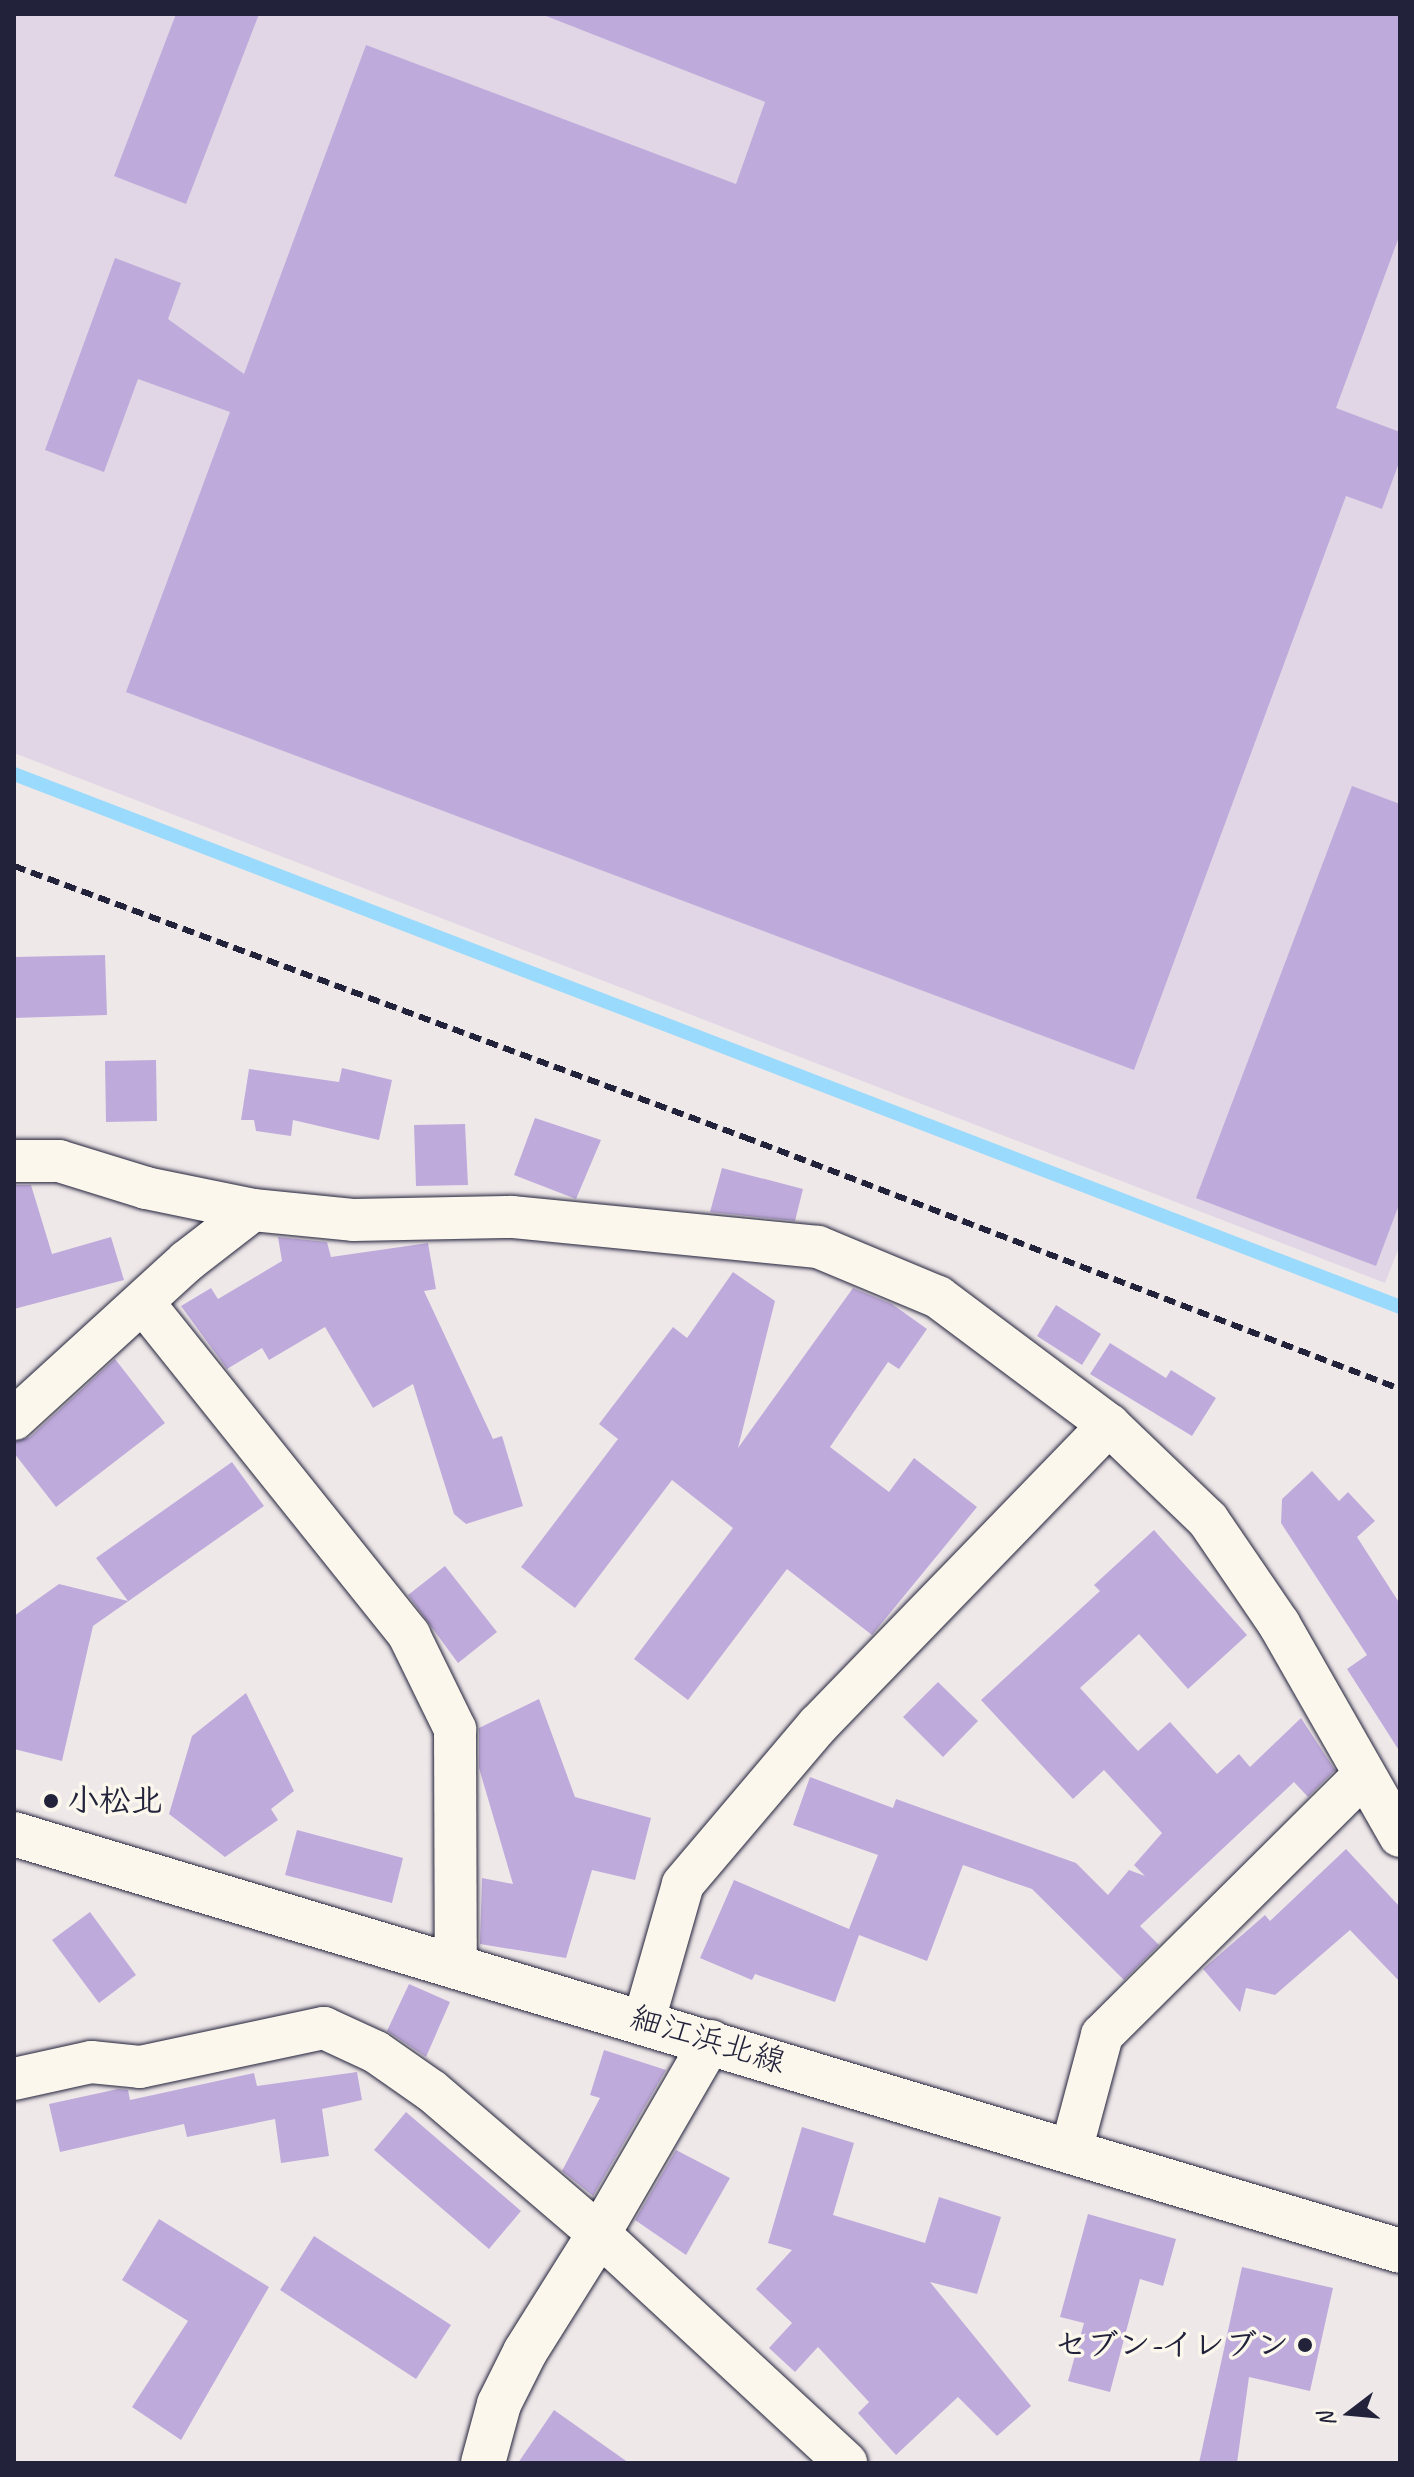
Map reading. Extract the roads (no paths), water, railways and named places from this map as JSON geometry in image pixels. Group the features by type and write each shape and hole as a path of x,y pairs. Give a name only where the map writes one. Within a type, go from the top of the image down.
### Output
{"main road":[{"name":"細江浜北線","path":"14,1834 456,1968 644,2020 1400,2251"},
{"path":"483,2463 499,2404 525,2352 599,2234"}],"street":[{"path":"14,1161 59,1161 146,1188 253,1210 353,1220 512,1217 818,1247 938,1297 1109,1425 1208,1520 1279,1624 1362,1777 1400,1836"},
{"path":"14,1419 145,1305 187,1261 253,1210"},
{"path":"145,1305 409,1635 455,1729 456,1968"},
{"path":"644,2020 683,1884 818,1725 1109,1425"},
{"path":"1071,2151 1102,2035 1362,1777"},
{"path":"14,2079 91,2062 140,2067 324,2028 376,2052 432,2091 599,2234 846,2463"},
{"path":"599,2234 711,2041"}],"waterway":[{"path":"14,774 1400,1307"}],"railway":[{"path":"14,866 744,1137 1400,1389"}],"place":[{"name":"小松北","path":"51,1801"},
{"name":"セブン-イレブン","path":"1305,2345"}]}
